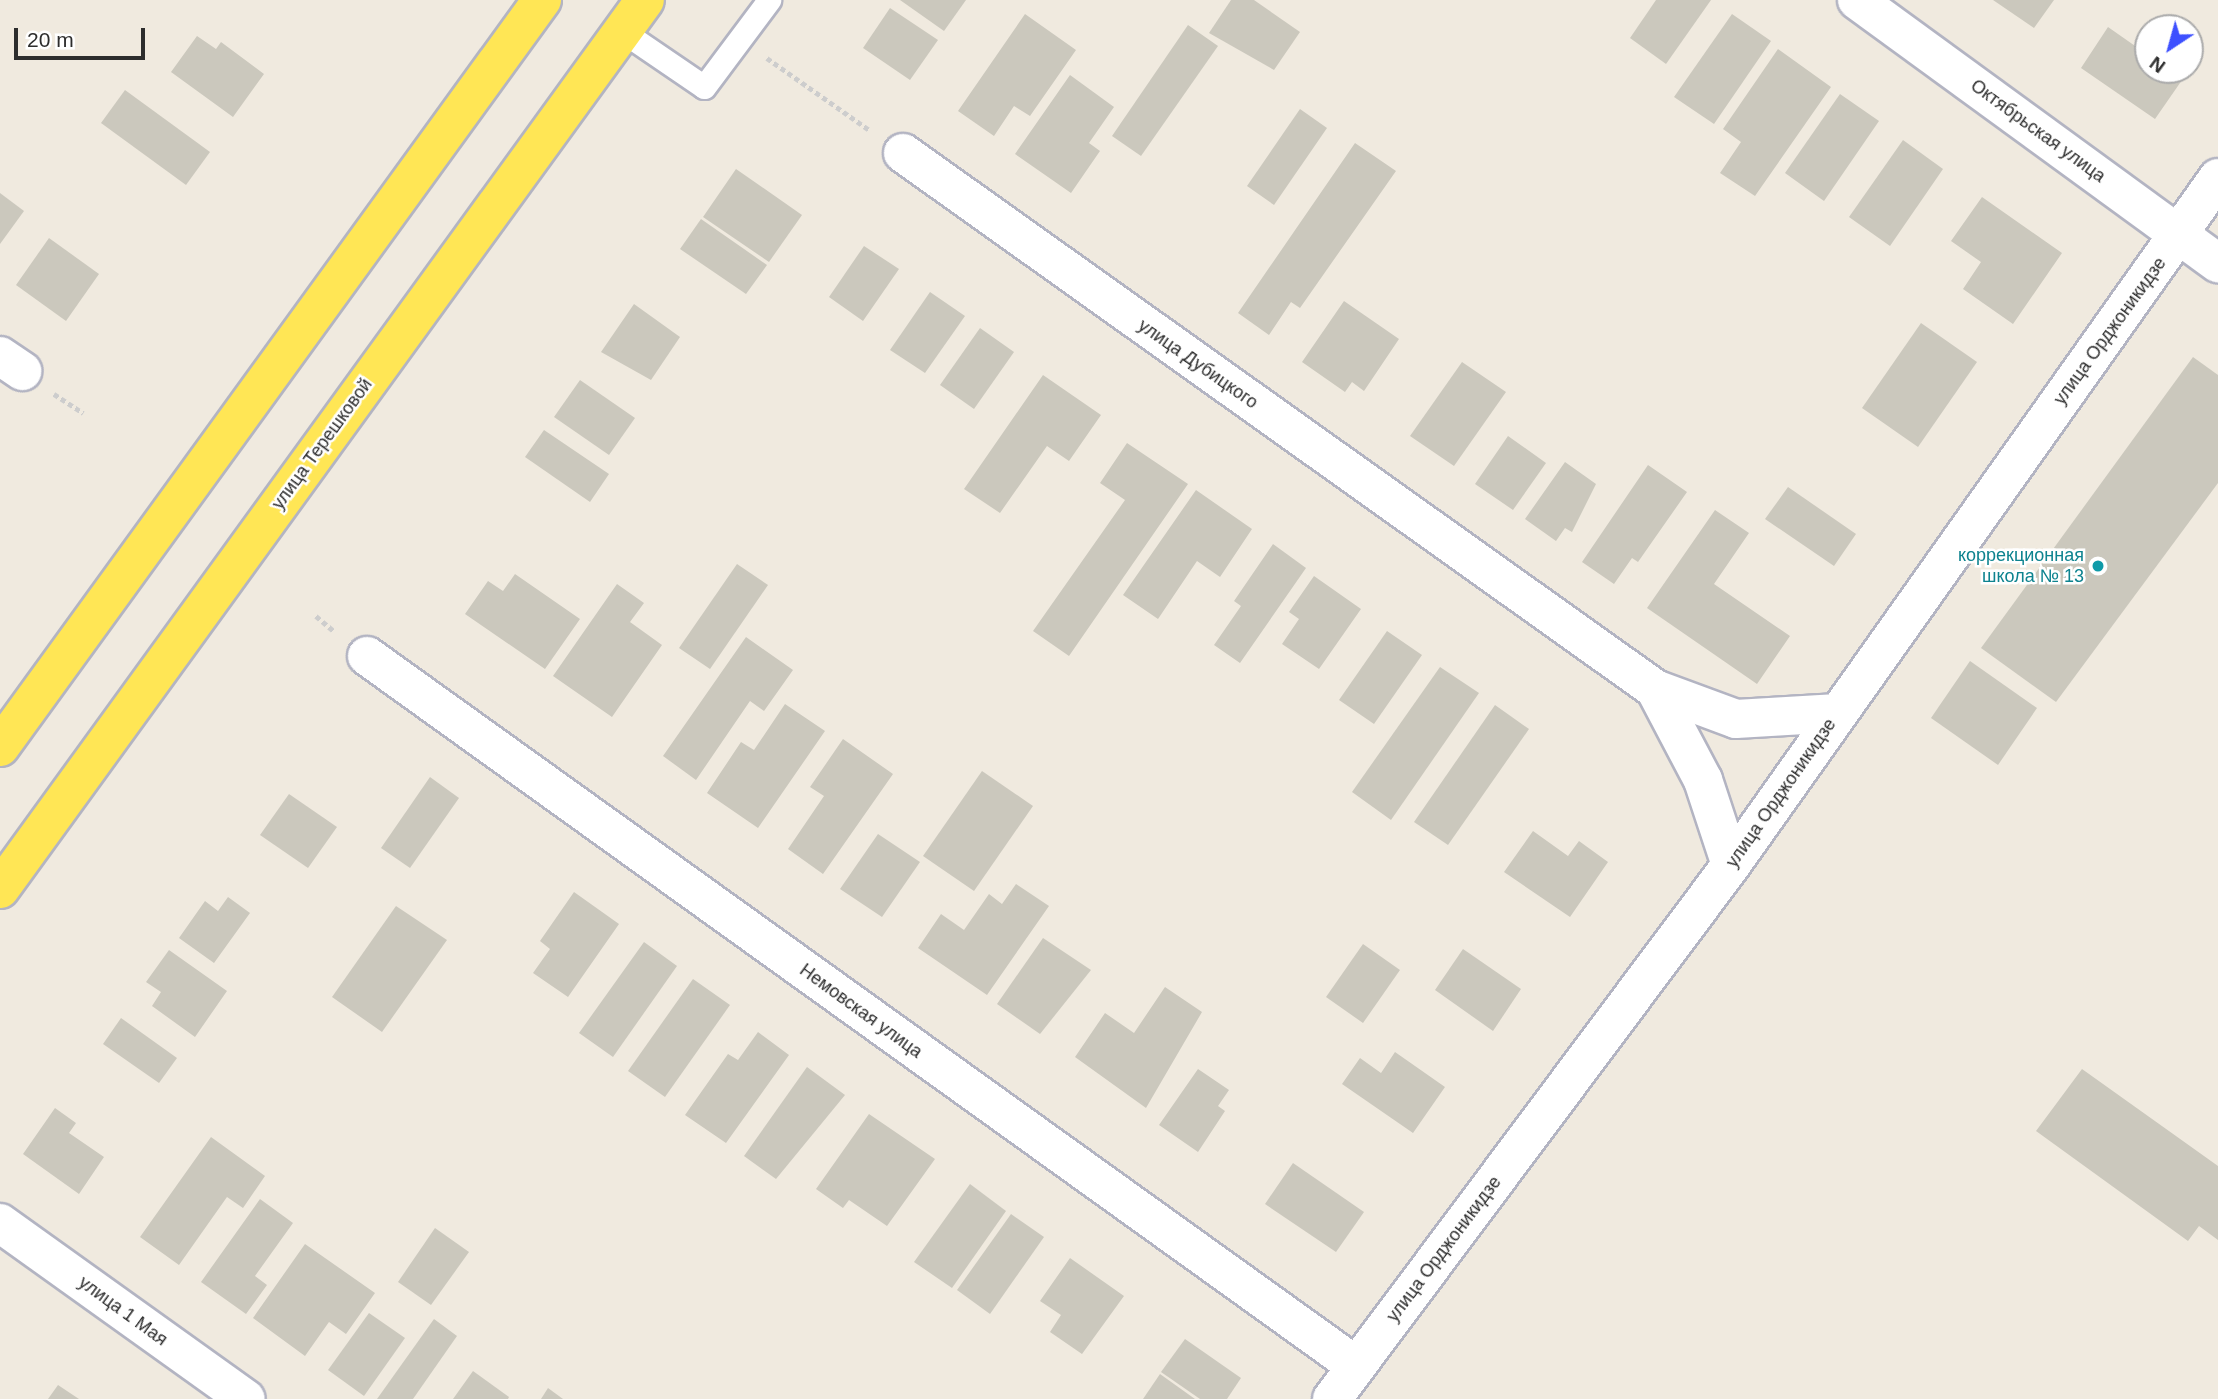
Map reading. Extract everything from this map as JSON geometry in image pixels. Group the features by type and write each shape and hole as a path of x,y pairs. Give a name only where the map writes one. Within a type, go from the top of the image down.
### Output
{"main road":[{"path":"0,747 542,0"},
{"name":"улица Терешковой","path":"0,889 645,0"}],"street":[{"name":"Октябрьская улица","path":"1857,0 2218,263"},
{"name":"улица Дубицкого","path":"903,153 1655,689 1736,719 1838,713"},
{"name":"улица Орджоникидзе","path":"1332,1399 1731,864 2218,178"},
{"name":"Немовская улица","path":"367,656 1356,1366"},
{"name":"улица Дубицкого","path":"1655,689 1703,780 1731,864"},
{"name":"улица 1 Мая","path":"0,1223 246,1399"}],"lane":[{"path":"622,31 704,87 769,0"}],"path":[{"path":"740,39 903,153"}],"building":[{"path":"900,0 966,0 944,31"},
{"path":"1231,0 1254,0 1300,32 1274,70 1209,33"},
{"path":"1656,0 1711,0 1666,64 1630,38"},
{"path":"1993,0 2054,0 2034,28"},
{"path":"890,8 938,40 910,80 863,48"},
{"path":"1025,14 1076,50 1030,116 1014,106 994,136 958,111"},
{"path":"1732,14 1771,41 1714,124 1674,97"},
{"path":"1188,25 1218,46 1141,156 1112,136"},
{"path":"2108,27 2134,45 2134,84 2179,84 2155,119 2081,68"},
{"path":"197,36 216,49 221,42 264,74 233,117 171,72"},
{"path":"1778,49 1831,87 1755,196 1720,173 1741,142 1723,129"},
{"path":"1070,75 1114,107 1089,143 1100,151 1071,193 1015,154"},
{"path":"125,90 210,152 186,185 101,123"},
{"path":"1840,94 1879,121 1824,201 1785,173"},
{"path":"1300,109 1327,128 1274,205 1247,186"},
{"path":"1903,140 1943,169 1890,246 1849,217"},
{"path":"1355,143 1396,171 1300,308 1291,302 1269,335 1238,313"},
{"path":"736,169 802,215 769,262 703,217"},
{"path":"0,193 24,211 0,244"},
{"path":"1982,197 2062,253 2013,324 1963,289 1981,262 1951,241"},
{"path":"701,219 767,265 746,294 680,249"},
{"path":"49,238 99,274 66,321 16,285"},
{"path":"864,246 899,269 863,321 829,297"},
{"path":"930,292 965,316 925,373 890,350"},
{"path":"1344,301 1399,339 1364,391 1352,382 1345,392 1302,362"},
{"path":"634,304 680,337 651,380 601,352"},
{"path":"1921,323 1977,362 1918,447 1862,408"},
{"path":"980,328 1014,352 974,409 940,385"},
{"name":"коррекционная школа № 13","path":"2193,357 2218,375 2218,483 2056,702 1981,648"},
{"path":"1462,362 1506,392 1454,466 1410,436"},
{"path":"1043,375 1101,415 1069,461 1047,446 1000,513 964,489"},
{"path":"580,380 635,418 609,455 554,417"},
{"path":"544,430 609,474 590,502 525,457"},
{"path":"1508,436 1546,463 1513,510 1475,484"},
{"path":"1127,443 1188,484 1069,656 1033,631 1125,500 1100,483"},
{"path":"1565,462 1596,484 1572,532 1565,528 1556,541 1525,519"},
{"path":"1648,465 1687,492 1638,562 1632,558 1614,584 1582,562"},
{"path":"1788,487 1856,534 1834,566 1765,519"},
{"path":"1196,490 1252,529 1220,577 1197,561 1158,619 1123,595"},
{"path":"1715,510 1749,533 1714,584 1790,636 1757,684 1647,608"},
{"path":"1273,544 1306,568 1240,663 1214,645 1241,606 1234,601"},
{"path":"737,564 768,585 710,669 679,648"},
{"path":"515,574 580,619 545,669 465,614 488,581 503,591"},
{"path":"1314,576 1361,609 1319,669 1282,644 1299,619 1289,612"},
{"path":"617,584 644,603 630,622 662,645 612,717 553,676"},
{"path":"1387,631 1422,655 1374,724 1339,700"},
{"path":"746,637 793,670 764,711 750,701 696,780 663,756"},
{"path":"1970,661 2037,708 1998,765 1931,718"},
{"path":"1440,667 1479,693 1391,820 1352,792"},
{"path":"785,704 825,731 758,828 707,793 741,742 754,750"},
{"path":"1495,705 1529,729 1448,845 1414,822"},
{"path":"843,739 893,774 823,874 788,849 824,796 810,787"},
{"path":"982,771 1033,806 974,891 923,856"},
{"path":"430,777 459,798 410,868 381,848"},
{"path":"289,794 337,827 308,868 260,835"},
{"path":"1533,831 1568,856 1579,841 1608,862 1570,917 1504,872"},
{"path":"878,834 920,862 882,917 840,889"},
{"path":"1016,884 1049,906 987,995 918,948 941,914 964,930 989,894 1002,904"},
{"path":"574,892 619,924 568,997 533,973 550,949 540,941"},
{"path":"228,897 250,913 214,963 179,938 205,901 218,911"},
{"path":"396,906 447,940 382,1032 332,997"},
{"path":"1043,938 1091,970 1040,1034 997,1004"},
{"path":"644,942 677,966 613,1057 579,1033"},
{"path":"1363,944 1400,970 1363,1023 1326,997"},
{"path":"1463,949 1521,989 1493,1031 1435,990"},
{"path":"169,950 227,991 195,1037 152,1006 161,992 146,982"},
{"path":"693,979 730,1005 665,1097 628,1071"},
{"path":"1165,987 1202,1012 1146,1108 1075,1057 1105,1013 1134,1033"},
{"path":"121,1018 177,1058 159,1083 103,1044"},
{"path":"758,1032 789,1055 726,1143 685,1115 728,1054 738,1060"},
{"path":"1395,1052 1445,1087 1413,1133 1342,1084 1360,1058 1381,1073"},
{"path":"807,1067 845,1095 776,1179 744,1156"},
{"path":"1198,1069 1229,1090 1218,1106 1225,1111 1198,1152 1159,1125"},
{"path":"2082,1069 2218,1166 2218,1240 2199,1226 2188,1241 2036,1131"},
{"path":"55,1108 76,1123 69,1133 104,1157 79,1194 23,1154"},
{"path":"869,1114 935,1159 887,1226 849,1200 843,1208 816,1189"},
{"path":"211,1137 265,1176 243,1208 227,1197 179,1265 140,1237"},
{"path":"1293,1163 1364,1212 1336,1252 1265,1204"},
{"path":"970,1184 1006,1211 952,1288 914,1262"},
{"path":"260,1199 293,1223 255,1276 267,1285 246,1314 201,1282"},
{"path":"1011,1214 1044,1237 990,1314 957,1290"},
{"path":"435,1228 469,1252 431,1305 398,1282"},
{"path":"305,1244 375,1293 346,1334 329,1322 305,1356 253,1318"},
{"path":"1070,1258 1124,1296 1082,1354 1050,1332 1061,1315 1040,1301"},
{"path":"369,1313 405,1338 364,1396 328,1370"},
{"path":"434,1319 457,1336 413,1399 377,1399"},
{"path":"1185,1339 1241,1378 1227,1399 1200,1399 1161,1372"},
{"path":"473,1371 509,1397 508,1399 453,1399"},
{"path":"1160,1374 1195,1399 1143,1399"},
{"path":"58,1385 79,1399 48,1399"},
{"path":"548,1388 563,1399 541,1399"}],"place":[{"name":"коррекционная школа № 13","path":"2098,566"}]}
